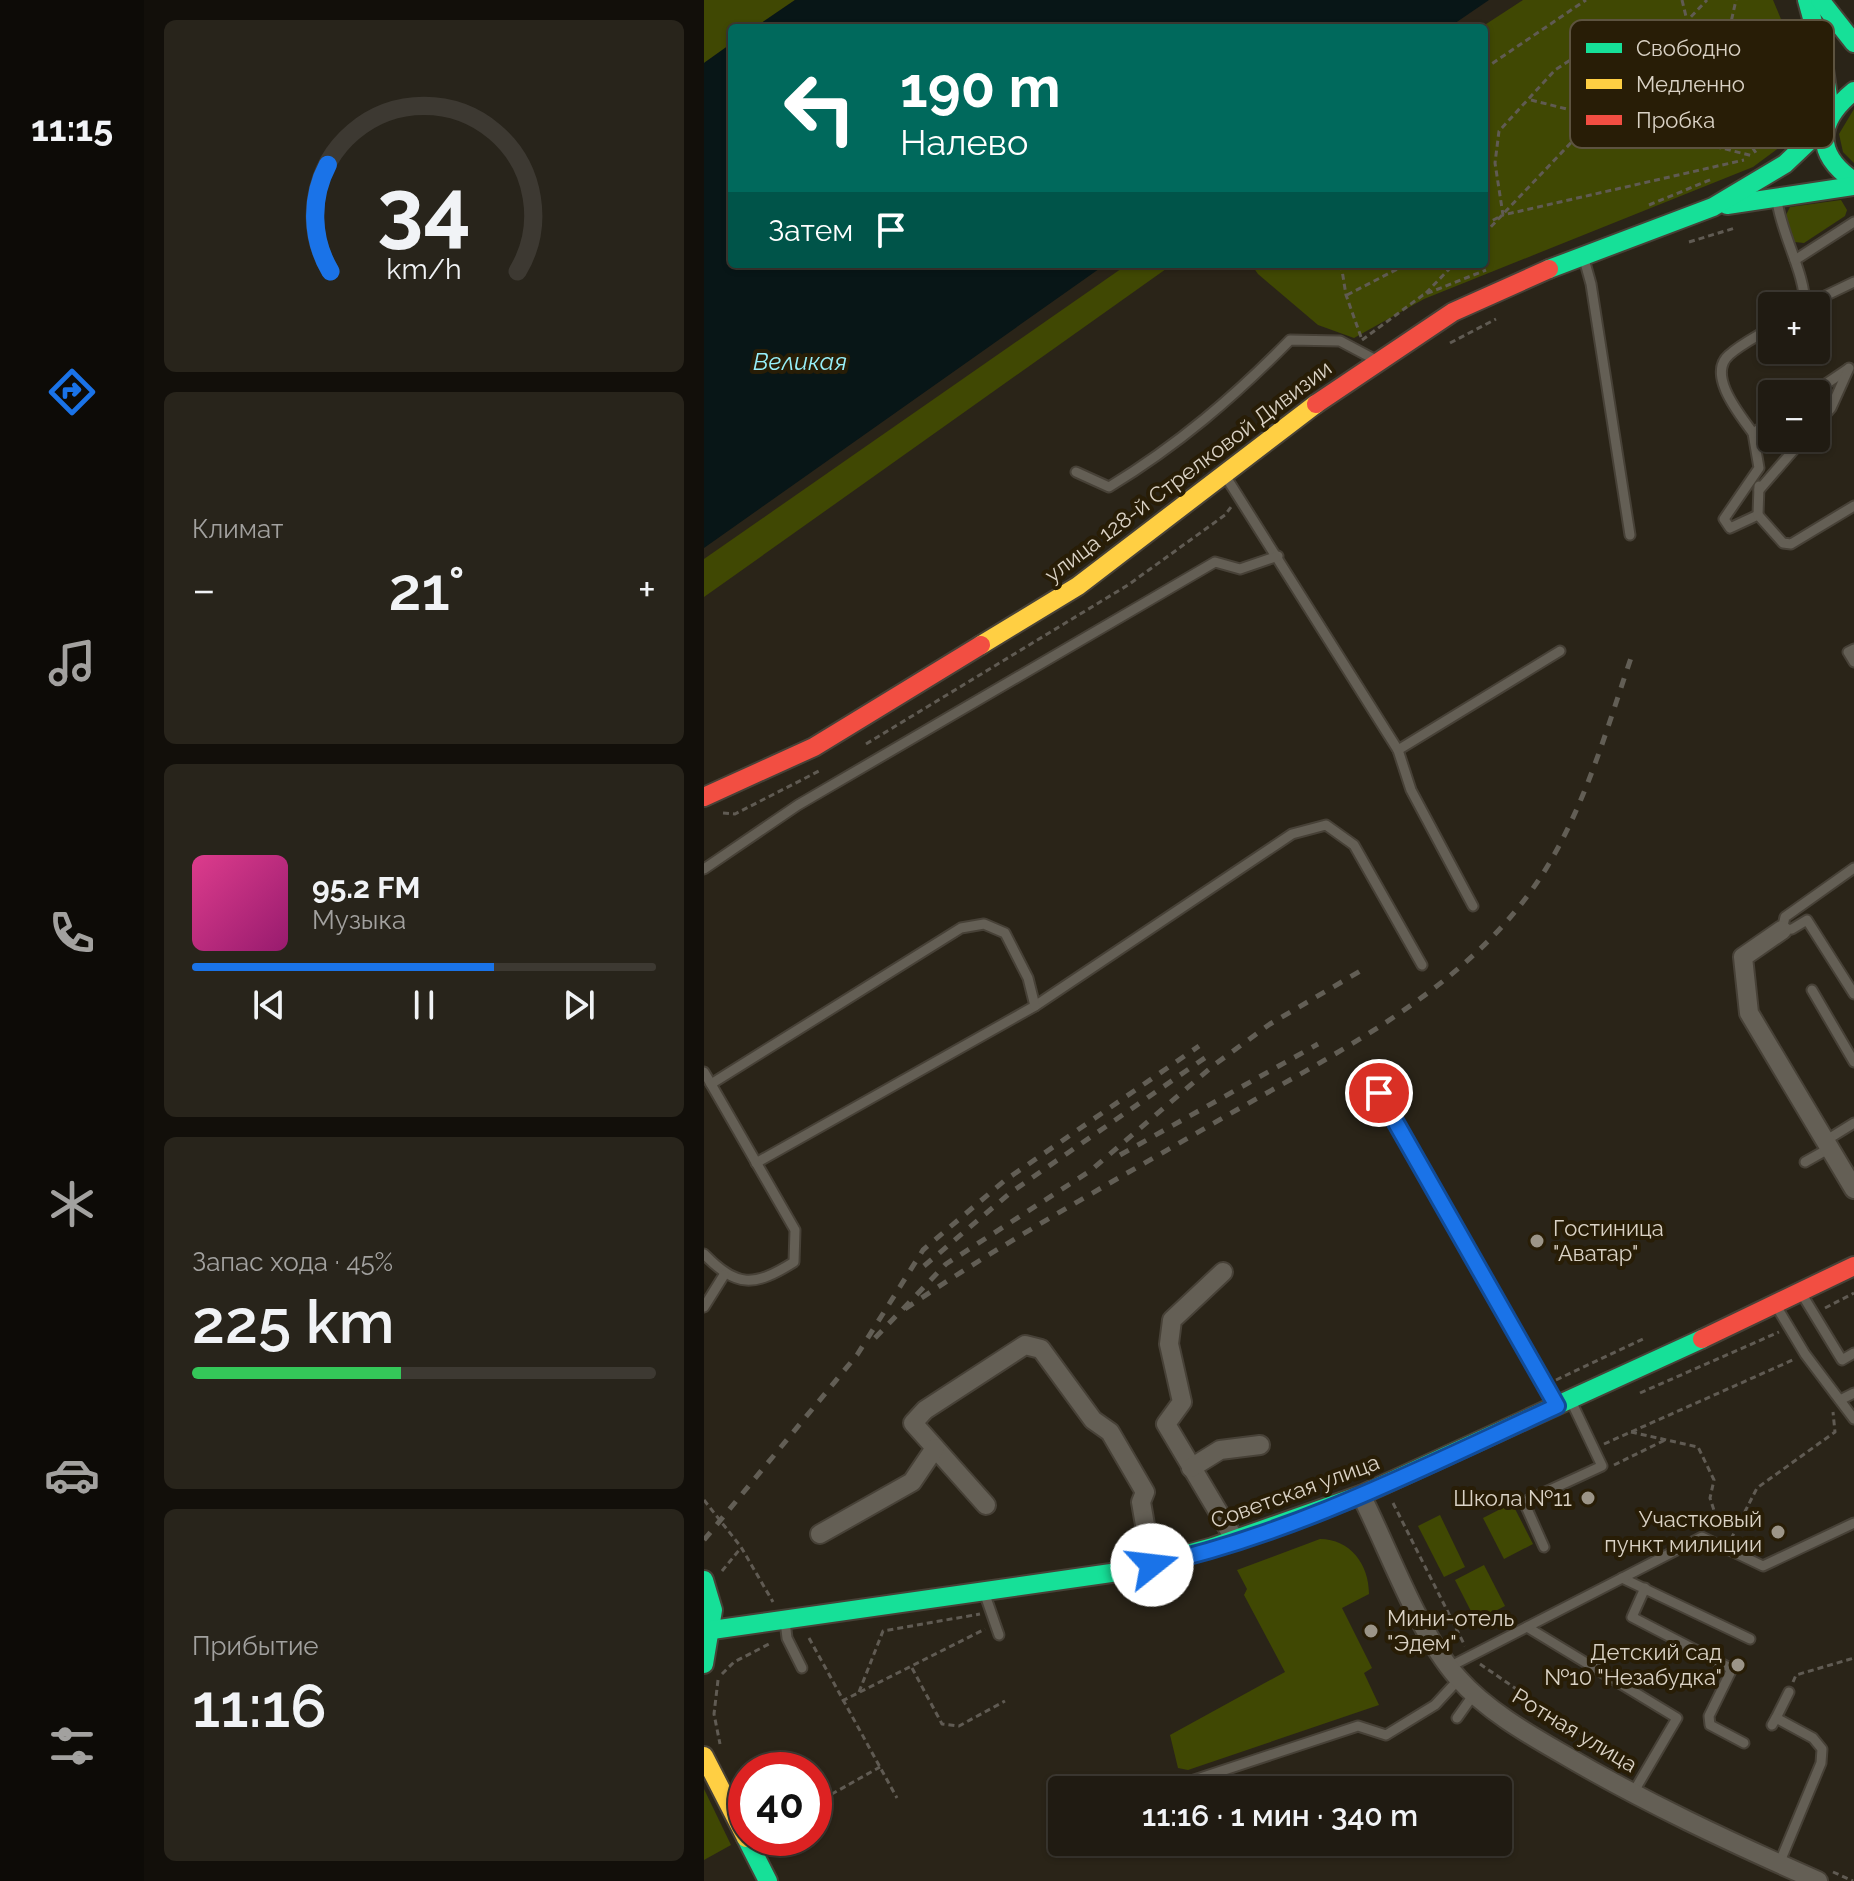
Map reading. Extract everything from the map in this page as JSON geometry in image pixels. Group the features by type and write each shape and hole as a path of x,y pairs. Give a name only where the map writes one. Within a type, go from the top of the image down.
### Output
{"main road":[{"path":"1807,0 1812,20"},
{"path":"1820,0 1854,43"},
{"name":"улица 128-й Стрелковой Дивизии","path":"1834,112 1854,91"},
{"name":"улица 128-й Стрелковой Дивизии","path":"704,797 814,747 1078,586 1372,358 1453,312 1583,256 1713,207 1785,164 1800,148"},
{"path":"1829,148 1830,159 1854,188"},
{"name":"улица 128-й Стрелковой Дивизии","path":"1713,207 1854,188"},
{"name":"Советская улица","path":"712,1630 779,1612 983,1589 1152,1565 1235,1540 1361,1495 1776,1306 1854,1266"},
{"path":"704,1664 713,1610 706,1585"},
{"path":"704,1756 728,1803"},
{"path":"755,1856 768,1881"}],"street":[{"path":"1782,930 1743,957 1749,1013 1854,1189"},
{"path":"1223,1272 1172,1320 1169,1344 1182,1402 1166,1424 1235,1540"},
{"path":"986,1505 913,1423 925,1410 1025,1345 1041,1349 1093,1420 1110,1432 1145,1492 1141,1502 1152,1565"},
{"path":"1191,1468 1220,1450 1260,1445"},
{"path":"820,1534 912,1482 935,1448"},
{"name":"Ротная улица","path":"1361,1495 1436,1647 1474,1694 1527,1733 1637,1787 1779,1864 1822,1875"}],"lane":[{"path":"1777,198 1781,228 1795,260 1803,292"},
{"path":"1795,260 1854,222"},
{"path":"1583,256 1591,284 1630,535"},
{"path":"1830,294 1854,282"},
{"path":"1758,336 1727,356 1722,366 1723,382 1753,433 1759,468 1758,515 1783,543 1791,544 1854,506"},
{"path":"1076,472 1109,487 1165,453 1234,397 1290,340 1340,341 1372,358"},
{"path":"1830,381 1852,366"},
{"path":"1830,409 1852,366"},
{"path":"1753,433 1758,430"},
{"path":"1759,490 1792,452"},
{"path":"1758,515 1730,528 1724,519 1759,468"},
{"path":"1224,474 1398,750 1411,790 1473,906"},
{"path":"704,869 798,805 1215,562 1240,569 1278,556"},
{"path":"1854,649 1848,652 1854,662"},
{"path":"1398,750 1560,651"},
{"path":"756,1163 1035,1006 1292,834 1326,825 1354,845 1422,965"},
{"path":"1854,869 1785,917 1782,930 1792,929 1807,920 1854,994"},
{"path":"711,1084 961,928 984,924 1005,933 1028,978 1035,1006"},
{"path":"1812,990 1854,1062"},
{"path":"704,1072 795,1230 794,1262 771,1277 741,1282 724,1275 704,1254"},
{"path":"1379,1093 1546,1386 1564,1403 1602,1466 1524,1502 1544,1547"},
{"path":"1805,1162 1854,1123"},
{"path":"704,1307 724,1275"},
{"path":"1801,1293 1842,1360 1854,1353"},
{"path":"1776,1306 1805,1354 1854,1419"},
{"path":"1840,1400 1854,1393"},
{"path":"1206,1776 1358,1726 1386,1735 1435,1705 1454,1673 1471,1656 1702,1537 1763,1566 1854,1523"},
{"path":"1622,1578 1750,1639"},
{"path":"1645,1588 1632,1617 1732,1669 1709,1716 1710,1725 1744,1743"},
{"path":"983,1589 999,1635"},
{"path":"779,1612 787,1638 802,1668"},
{"path":"1527,1627 1677,1718 1637,1787"},
{"path":"1779,1864 1821,1763 1822,1749 1813,1738 1774,1721 1789,1692"},
{"path":"1457,1718 1474,1694"}],"path":[{"path":"1488,66 1586,0"},
{"path":"1682,0 1687,20"},
{"path":"1688,20 1707,0"},
{"path":"1732,20 1736,0"},
{"path":"1503,215 1495,163 1499,131 1531,100 1555,70 1570,60"},
{"path":"1531,100 1570,109"},
{"path":"1488,230 1570,144"},
{"path":"1723,148 1758,157"},
{"path":"1752,148 1758,157"},
{"path":"1488,223 1503,215 1758,157"},
{"path":"1731,170 1758,157"},
{"path":"1645,207 1717,177"},
{"path":"1687,243 1723,232"},
{"path":"1423,295 1497,266"},
{"path":"1342,268 1346,295 1372,358"},
{"path":"1346,295 1399,268"},
{"path":"1362,337 1423,295 1450,268"},
{"path":"1444,346 1497,319"},
{"path":"854,751 1128,585 1225,515 1238,497"},
{"path":"722,813 735,814 831,764"},
{"path":"1546,1386 1645,1338"},
{"path":"1593,1449 1805,1354"},
{"path":"1726,1548 1757,1488 1835,1432 1833,1411 1840,1400"},
{"path":"1631,1432 1698,1447 1714,1480 1710,1498 1726,1548"},
{"path":"1602,1466 1612,1465 1665,1440"},
{"path":"704,1500 741,1547 779,1612"},
{"path":"1393,1503 1471,1656 1614,1756 1637,1787"},
{"path":"706,1585 741,1547"},
{"path":"842,1701 995,1623"},
{"path":"721,1746 714,1714 719,1678 734,1662 755,1649 807,1634 897,1798"},
{"path":"1789,1692 1796,1675 1854,1658"},
{"path":"912,1668 942,1724 959,1726 1005,1701"},
{"path":"832,1794 880,1767"},
{"path":"1822,1875 1853,1881"}],"green space":[{"path":"704,0 795,0 760,24 728,24 728,46 704,63"},
{"path":"1523,0 1773,0 1781,20 1570,20 1570,148 1779,148 1753,167 1424,299 1354,338 1318,325 1254,268 1488,268 1486,24"},
{"path":"1854,109 1854,163 1843,152 1839,134"},
{"path":"1841,200 1847,210 1845,216 1804,243 1795,242 1785,217 1790,207"},
{"path":"1122,268 1167,268 704,597 704,559"},
{"path":"1512,1503 1533,1544 1504,1559 1483,1518"},
{"path":"1440,1515 1465,1567 1444,1577 1418,1526"},
{"path":"1320,1539 1349,1548 1366,1573 1369,1594 1342,1608 1372,1668 1364,1673 1379,1705 1188,1770 1178,1768 1170,1735 1285,1672 1244,1595 1247,1589 1237,1570"},
{"path":"1484,1565 1505,1606 1476,1621 1455,1580"},
{"path":"704,1789 728,1839 728,1847 704,1860"}],"water":[{"path":"795,0 1489,0 1454,24 760,24"},
{"name":"Великая","path":"728,46 728,268 1100,268 704,548 704,63"}],"railway":[{"path":"905,1309 1023,1234 1361,1038 1447,978 1486,943 1520,905 1563,837 1596,760 1632,655"},
{"path":"875,1338 946,1264 1090,1171 1214,1065 1270,1024 1362,970"},
{"path":"1120,1155 1318,1044"},
{"path":"704,1540 857,1355 923,1250 1004,1181 1199,1046"},
{"path":"924,1266 1010,1193 1209,1055"}],"traffic: fast":[{"path":"1807,0 1812,20"},
{"path":"1820,0 1854,43"},
{"path":"1834,113 1854,91"},
{"path":"1549,269 1713,207 1785,164 1802,148"},
{"path":"1826,148 1841,170 1854,181"},
{"path":"1727,205 1854,186"},
{"path":"712,1630 1125,1571 1213,1547 1361,1495 1702,1339"},
{"path":"704,1580 713,1610 704,1664"},
{"path":"755,1856 768,1881"}],"traffic: slow":[{"path":"981,645 1078,586 1316,404"},
{"path":"704,1756 728,1803"}],"traffic: jam":[{"path":"1316,404 1453,312 1549,269"},
{"path":"704,797 814,747 981,645"},
{"path":"1702,1339 1854,1266"}],"place":[{"name":"Гостиница \"Аватар\"","path":"1537,1241"},
{"name":"Школа №11","path":"1588,1498"},
{"name":"Участковый пункт милиции","path":"1778,1532"},
{"name":"Мини-отель \"Эдем\"","path":"1371,1631"},
{"name":"Детский сад №10 \"Незабудка\"","path":"1738,1665"}],"route":[{"path":"1152,1565 1250,1535 1361,1495 1557,1406 1379,1093"}]}
